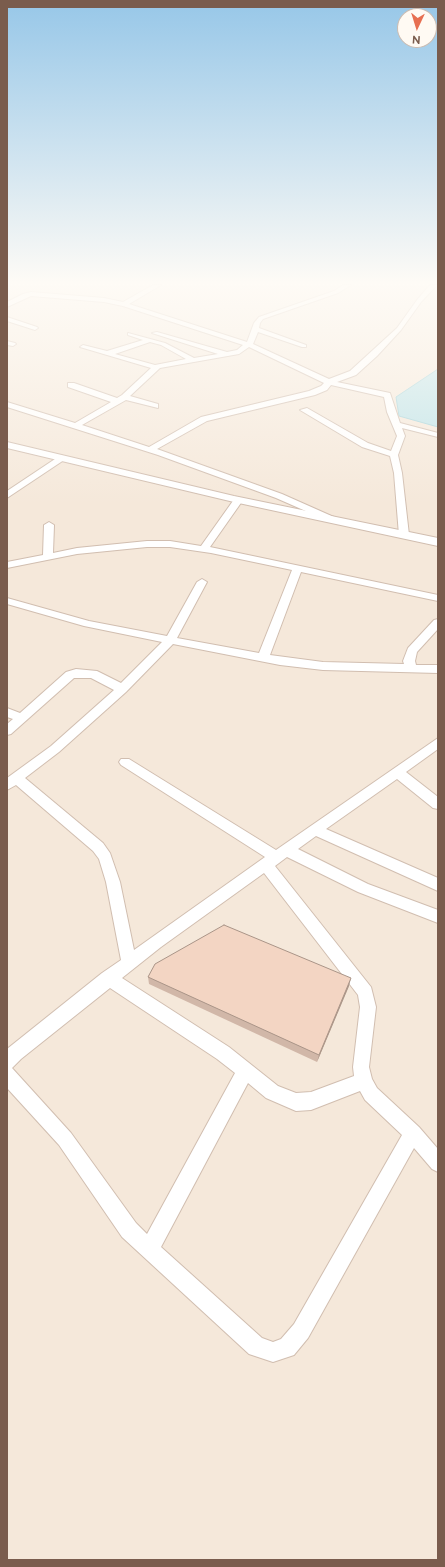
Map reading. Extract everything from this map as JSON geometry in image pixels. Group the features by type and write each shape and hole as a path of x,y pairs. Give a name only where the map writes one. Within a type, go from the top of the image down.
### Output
{"street":[{"path":"120,358 155,368 207,358"},
{"path":"277,358 329,382 387,395 391,412 398,425 401,436 394,455 398,473 404,534"},
{"path":"150,449 204,419 312,393 324,388 329,382 353,372 369,358"},
{"path":"77,425 125,397 155,368"},
{"path":"71,385 117,401"},
{"path":"125,397 155,406"},
{"path":"7,404 150,449 279,496 335,521"},
{"path":"304,410 365,445 394,455"},
{"path":"398,425 438,435"},
{"path":"7,444 238,500 438,542"},
{"path":"7,494 11,487 61,458"},
{"path":"204,549 238,500"},
{"path":"48,557 49,525"},
{"path":"7,565 48,557 147,544 170,544 204,549 438,598"},
{"path":"263,658 298,568"},
{"path":"129,962 113,882 105,857 98,847 12,782 55,749 122,689 170,640 202,582"},
{"path":"7,601 88,624 263,658 323,666 438,669"},
{"path":"411,668 409,661 412,651 438,622"},
{"path":"7,731 70,676 76,673 93,674 122,689"},
{"path":"7,712 22,718"},
{"path":"10,1054 129,962 438,743"},
{"path":"125,762 276,857 438,917"},
{"path":"397,772 438,804"},
{"path":"315,830 438,885"},
{"path":"276,857 365,992 368,1007 361,1067 364,1081 371,1094 413,1133 438,1162"},
{"path":"108,978 223,1053 272,1092 296,1102 311,1101 364,1081"},
{"path":"150,1248 245,1071"},
{"path":"7,1075 65,1139 130,1230 256,1347 273,1352 287,1348 302,1331 413,1133"}],"shaded area":[{"path":"7,358 438,358 438,1560 7,1560"}],"water":[{"path":"438,369 438,427 399,416 396,397"}],"building":[{"path":"224,925 351,978 319,1055 148,977 155,964"}]}
